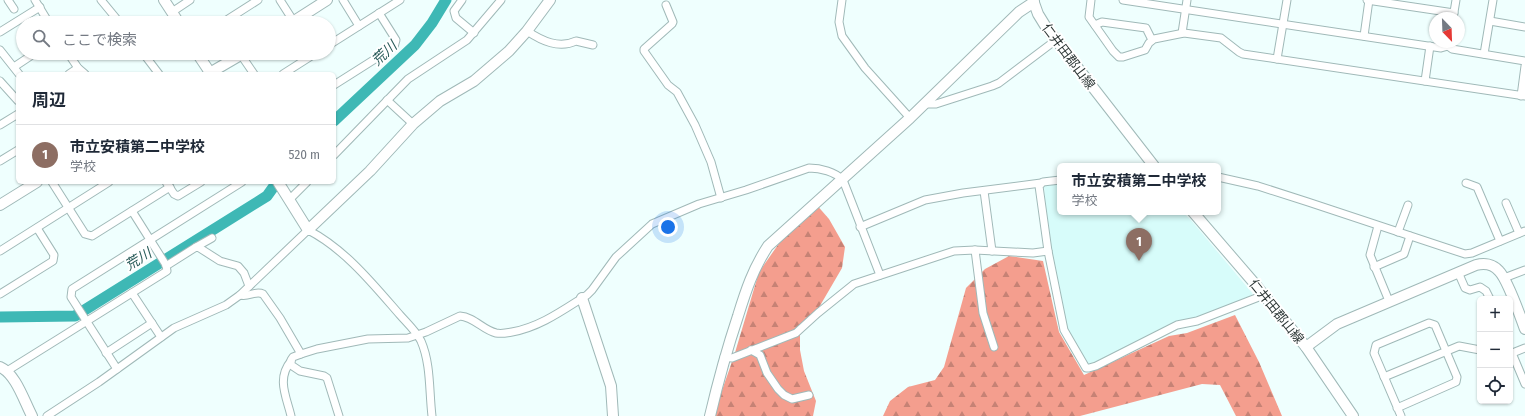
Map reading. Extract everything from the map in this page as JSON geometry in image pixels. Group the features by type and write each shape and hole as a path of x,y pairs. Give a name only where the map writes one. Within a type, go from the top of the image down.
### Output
{"street":[{"path":"8,0 14,9"},
{"path":"35,0 45,16"},
{"path":"101,0 114,16"},
{"path":"164,0 175,16"},
{"path":"172,12 190,0"},
{"path":"233,16 258,0"},
{"path":"280,0 289,16"},
{"path":"302,16 328,0"},
{"path":"343,0 359,26"},
{"path":"336,41 400,0"},
{"path":"462,0 454,11 455,17 474,33"},
{"path":"336,153 416,73 454,50 474,33 501,0"},
{"path":"47,416 117,369 174,328 230,303 240,295 370,170 413,124 440,101 474,81 510,51 550,0"},
{"path":"842,0 839,22 842,36 865,68 910,118"},
{"path":"1091,0 1088,15 1113,51 1119,57 1145,50 1149,42 1152,40 1182,33 1221,38 1240,53 1523,96 1525,66"},
{"path":"1123,0 1429,46"},
{"path":"1182,33 1187,0"},
{"path":"1277,59 1286,0"},
{"path":"1364,36 1368,0 1437,12"},
{"path":"1454,12 1456,0"},
{"path":"1484,54 1493,0"},
{"path":"710,416 724,357 749,281 768,246 910,118 1019,12 1036,1"},
{"name":"仁井田郡山線","path":"1036,1 1042,21 1152,163"},
{"path":"666,5 673,22 644,49 644,51 668,85 677,92 695,125 711,162 721,198"},
{"path":"26,16 40,7"},
{"path":"336,85 394,47 396,40 379,13"},
{"path":"1490,21 1525,27"},
{"path":"0,32 16,22"},
{"path":"1095,25 1102,22 1146,28 1152,40"},
{"path":"527,31 552,43 560,45 569,44 576,41 593,45"},
{"path":"925,103 936,104 992,86 1004,80 1056,40"},
{"path":"1425,81 1430,48"},
{"path":"1451,48 1525,61"},
{"path":"0,50 18,72"},
{"path":"14,67 25,60"},
{"path":"73,60 83,72"},
{"path":"148,60 157,72"},
{"path":"201,60 209,72"},
{"path":"213,72 233,60"},
{"path":"246,60 253,72"},
{"path":"286,72 305,60"},
{"path":"72,72 78,68"},
{"path":"1,84 16,99"},
{"path":"388,100 413,124"},
{"path":"0,125 16,115"},
{"path":"0,161 16,151"},
{"path":"291,416 283,389 286,371 293,357 317,349 368,339 408,338 418,336 460,316 472,320 485,329 496,333 518,330 544,322 592,290 616,257 652,224 689,208 809,168 835,174 843,180 880,276"},
{"path":"1221,178 1273,191 1465,254 1469,254 1522,232 1506,203"},
{"path":"860,227 926,200 1057,180"},
{"path":"1041,183 1039,188 1048,251 1064,330 1086,368 1096,366 1177,325 1198,321 1264,295"},
{"path":"1466,183 1478,187 1500,241"},
{"path":"0,205 34,184"},
{"path":"53,184 85,234 92,236 132,211 168,185 174,194 178,196 198,184"},
{"path":"0,251 106,184"},
{"path":"117,369 71,297 73,288 239,184"},
{"path":"279,184 308,230 317,234 345,255 378,289 418,336 426,359 432,416"},
{"path":"289,200 305,184"},
{"path":"984,191 992,251"},
{"path":"1398,232 1408,205"},
{"path":"32,416 13,378 4,369 86,322 167,271 166,266 132,211"},
{"name":"仁井田郡山線","path":"1196,215 1306,347 1353,416"},
{"path":"1378,226 1370,253 1374,267 1389,301"},
{"path":"0,294 53,261 54,255 38,228"},
{"path":"1374,267 1404,254 1410,236"},
{"path":"166,266 212,238"},
{"path":"196,247 199,247 220,261 238,266 244,273 249,286"},
{"path":"724,357 730,358 796,333 854,284 946,254 975,250 1033,253 1048,251"},
{"path":"975,250 982,313 994,347"},
{"path":"1306,347 1337,324 1476,265 1484,264 1498,269 1504,278 1510,296"},
{"path":"1504,278 1525,270"},
{"path":"1458,272 1465,288 1470,290 1480,287 1486,291 1488,296"},
{"path":"240,295 244,296 258,292 263,294 280,318 300,354"},
{"path":"132,293 161,337"},
{"path":"582,298 611,386 613,416"},
{"path":"1513,305 1525,329"},
{"path":"106,353 152,323"},
{"path":"1397,408 1455,384 1457,378 1435,324 1429,323 1376,345 1374,353 1397,408 1401,416"},
{"path":"1384,377 1460,346 1477,349"},
{"path":"1513,352 1525,348"},
{"path":"751,350 760,355 767,373 784,395 792,399 809,395"},
{"path":"1513,357 1525,384"},
{"path":"290,361 291,365 296,369 327,378 338,416"}],"shaded area":[{"path":"1057,184 1057,215 1185,215 1252,293 1252,295 1198,318 1177,322 1090,365 1086,364 1066,328 1047,230 1044,186"}],"green space":[{"path":"815,203 829,219 845,247 842,268 821,304 800,335 800,350 804,371 816,401 813,416 713,416 734,356 759,272 803,209"},
{"path":"1009,256 1043,261 1059,332 1084,375 1169,336 1187,333 1235,315 1259,362 1282,416 1236,416 1220,385 1202,384 1080,416 883,416 890,401 908,387 935,380 944,367 966,288 985,269"}],"waterway":[{"name":"荒川","path":"336,119 415,45 432,23 446,0"},
{"name":"荒川","path":"0,317 75,316 267,196 276,184"}],"place":[{"name":"市立安積第二中学校","path":"1139,261"}]}
